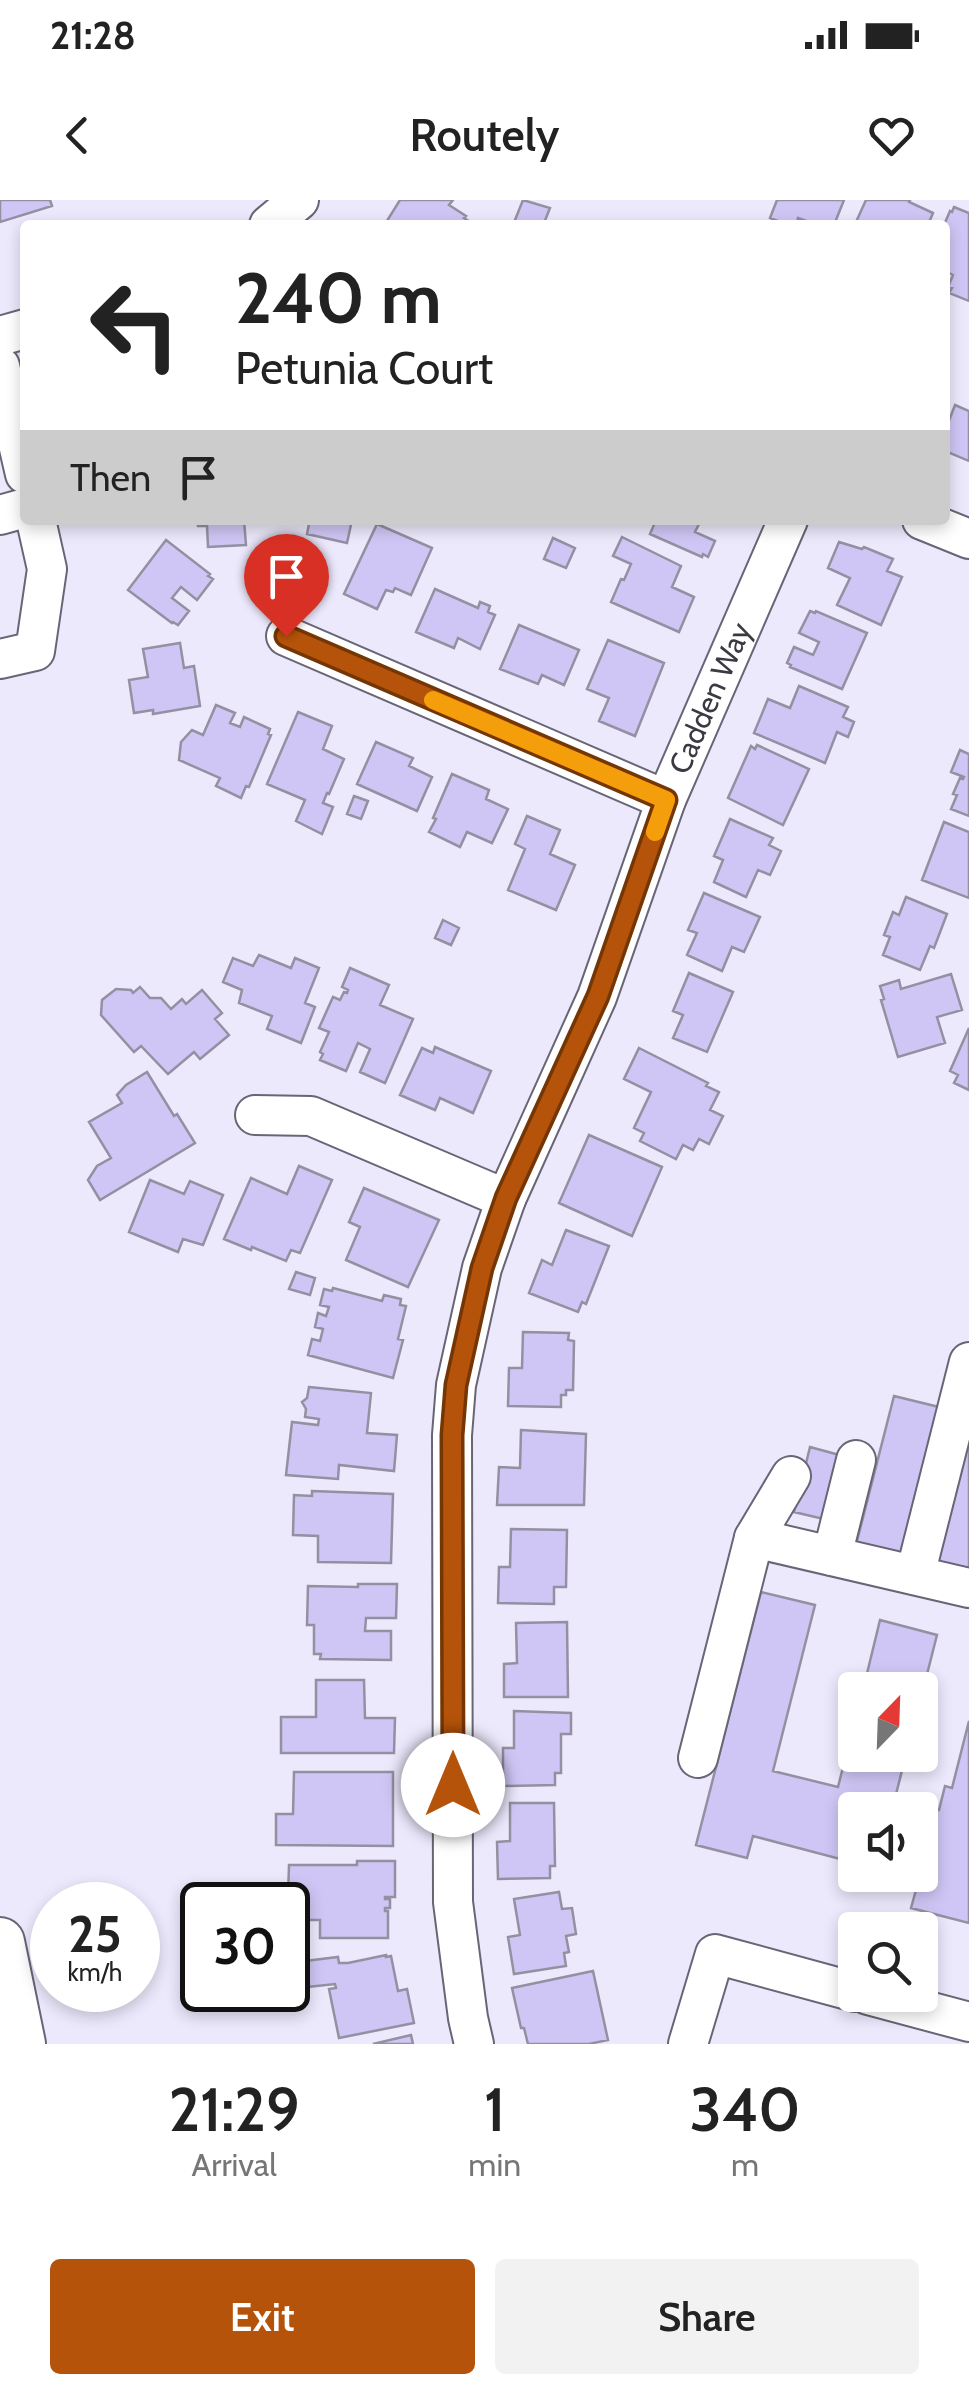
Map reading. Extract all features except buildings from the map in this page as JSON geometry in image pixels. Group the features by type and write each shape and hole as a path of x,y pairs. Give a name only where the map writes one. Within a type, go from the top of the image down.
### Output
{"main road":[{"path":"0,1942 21,2044"}],"street":[{"path":"0,366 20,452"},
{"path":"0,659 35,651 47,569 37,525"},
{"name":"Cadden Way","path":"474,2044 453,1902 452,1435 456,1385 478,1288 506,1198 598,996 666,800 786,525"},
{"path":"934,525 969,539"},
{"path":"286,636 666,800"},
{"path":"255,1115 311,1116 506,1198"},
{"path":"915,1575 969,1362"},
{"path":"832,1556 856,1460"},
{"path":"698,1758 754,1538 791,1476"},
{"path":"754,1538 969,1588"},
{"path":"688,2044 715,1954 838,1987"},
{"path":"925,2012 969,2025 952,2044"}],"slow traffic":[{"path":"433,700 666,800 655,832"}],"route":[{"path":"286,636 666,800 598,996 506,1198 482,1268 456,1385 452,1435 453,1785"}]}
